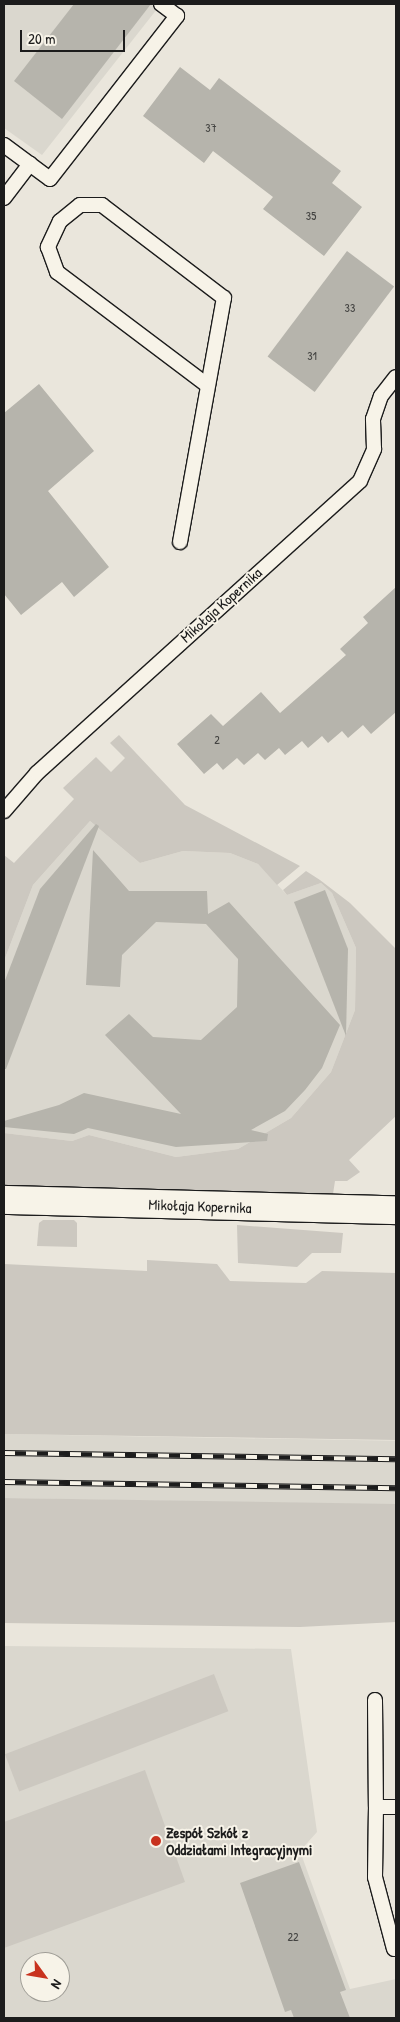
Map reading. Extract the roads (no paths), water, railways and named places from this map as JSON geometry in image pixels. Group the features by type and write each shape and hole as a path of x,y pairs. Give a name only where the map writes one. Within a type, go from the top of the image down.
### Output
{"street":[{"name":"Mikołaja Kopernika","path":"4,1200 396,1210"}],"lane":[{"path":"4,145 50,179 177,16 161,4"},
{"path":"4,198 30,164"},
{"path":"180,542 224,298 102,205 80,205 60,221 48,247 58,272 207,385"},
{"name":"Mikołaja Kopernika","path":"4,811 37,773 360,480 374,449 373,419 380,396 396,377"},
{"path":"375,1700 375,1877 394,1950"},
{"path":"376,1807 396,1807"}],"railway":[{"path":"4,1453 396,1459"},
{"path":"4,1482 396,1488"}],"place":[{"name":"Zespół Szkół z Oddziałami Integracyjnymi","path":"156,1841"}]}
